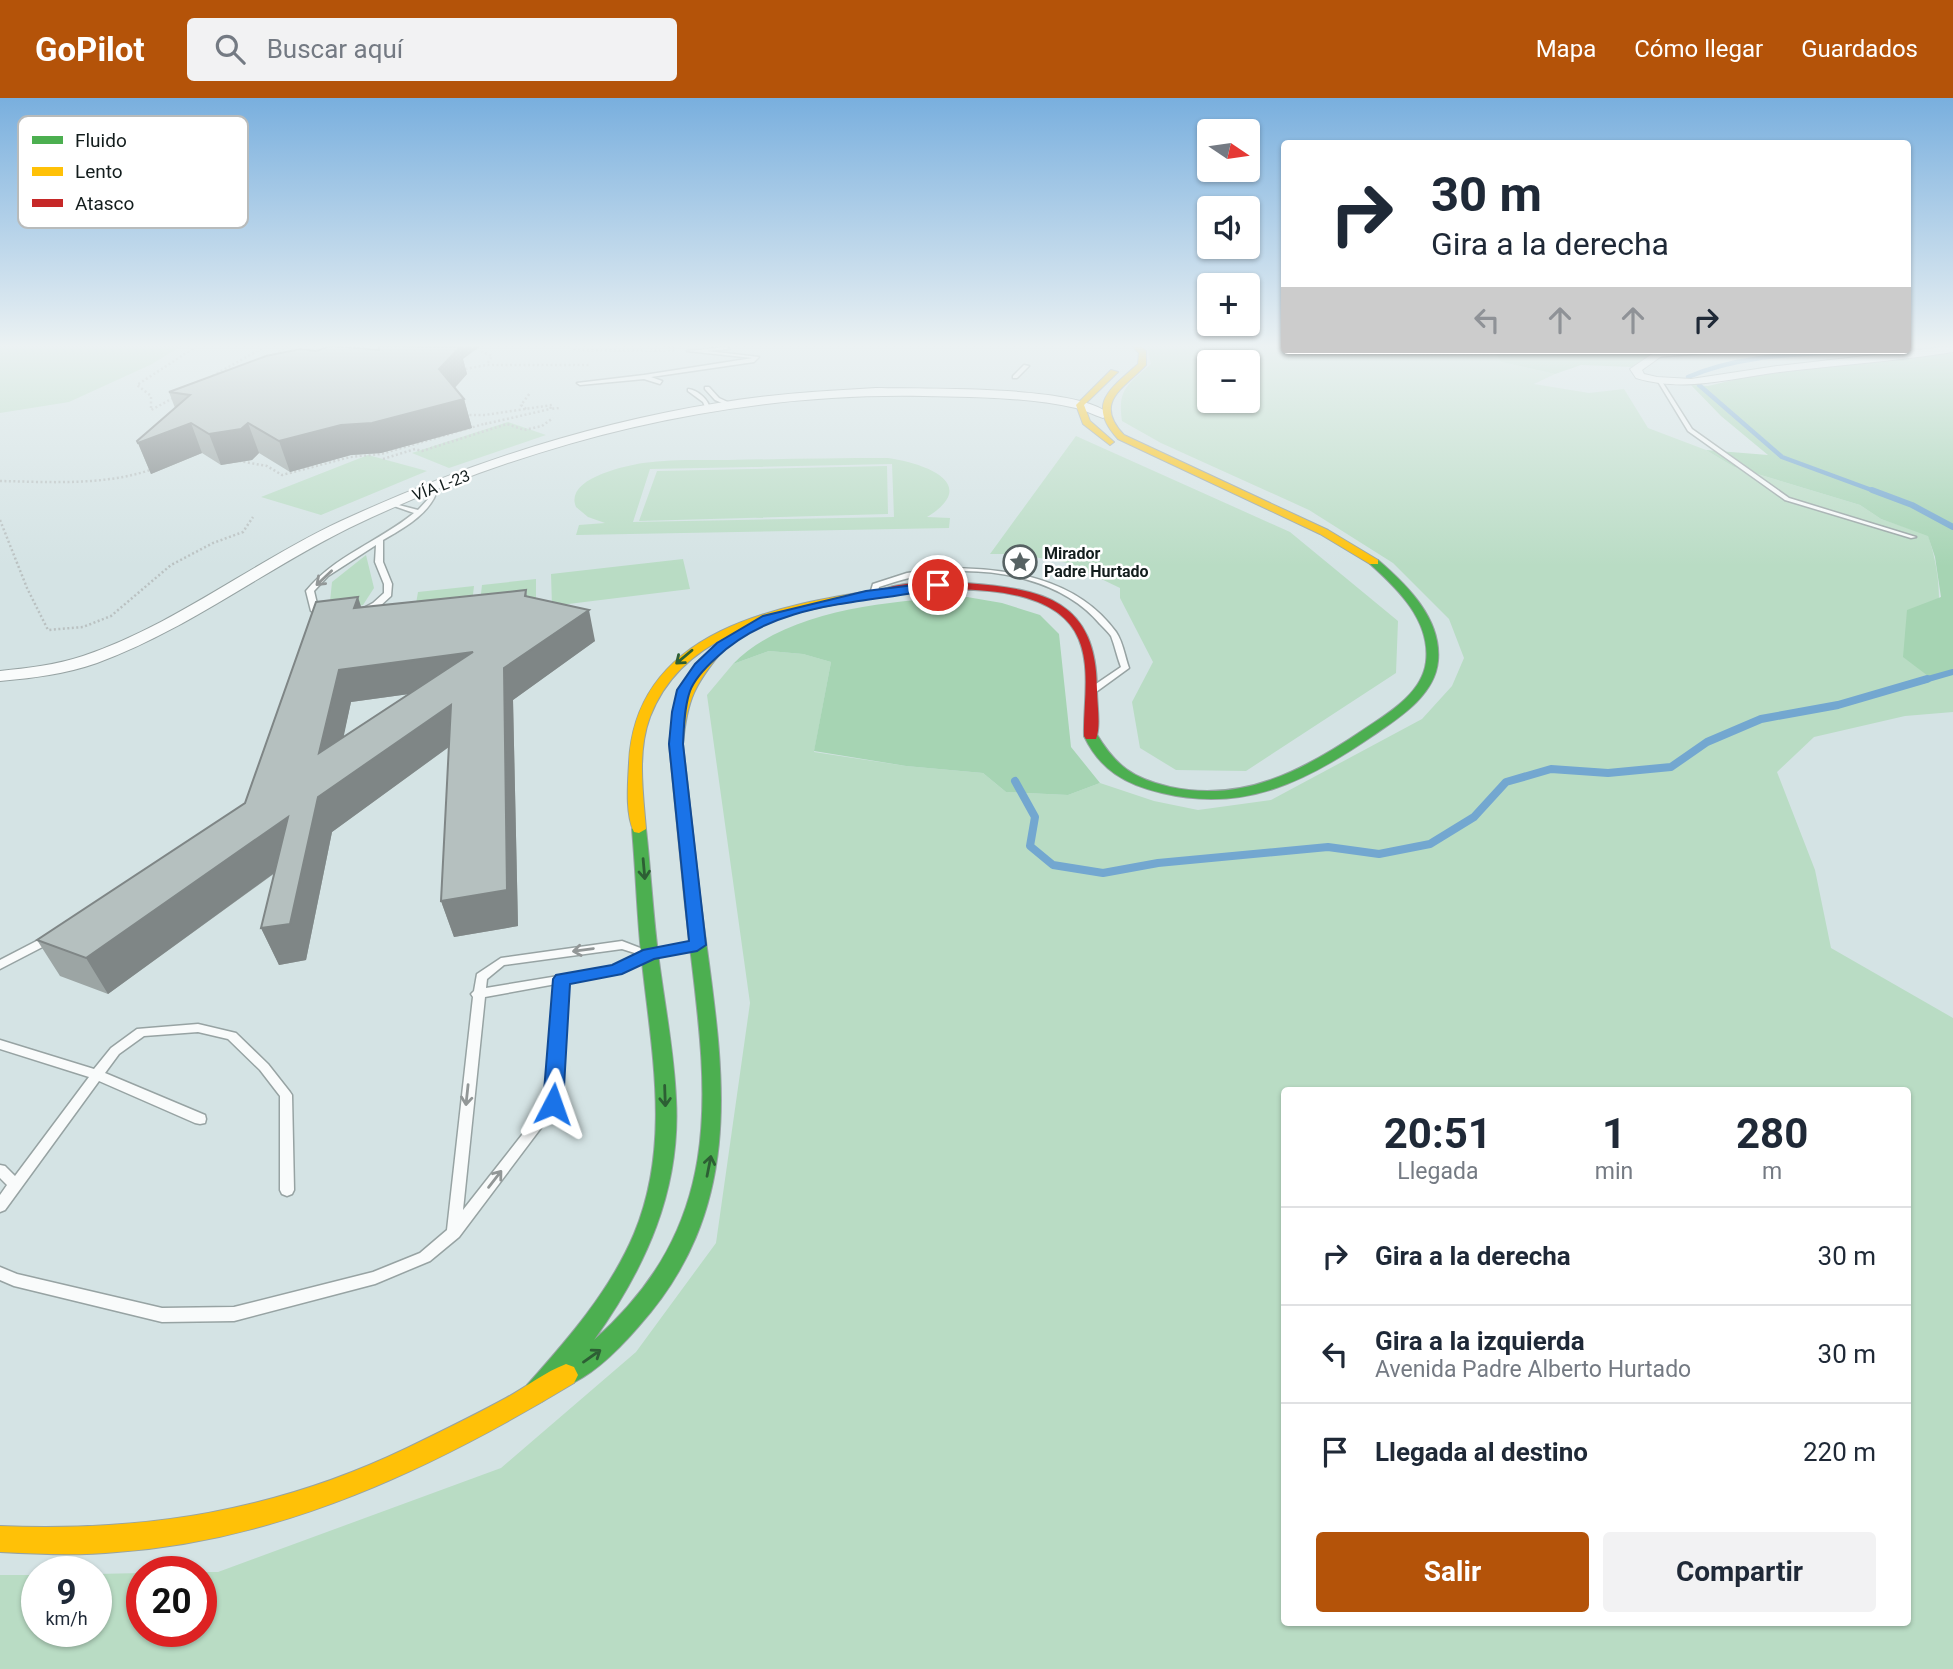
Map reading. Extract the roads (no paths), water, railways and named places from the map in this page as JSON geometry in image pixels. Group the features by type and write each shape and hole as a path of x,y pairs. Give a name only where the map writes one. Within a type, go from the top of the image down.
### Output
{"main road":[{"path":"1083,419 1116,446 1244,495"},
{"path":"535,1393 600,1318 624,1280 656,1207 666,1148 659,1009 649,954 641,843 633,783 643,716 653,695 680,659 709,639 767,618 874,594 920,586 957,585 994,589 1043,602 1069,616 1085,634 1091,654 1087,721 1097,751 1105,762 1133,780 1151,787 1181,794 1213,797 1254,793 1280,784 1316,765 1409,702 1425,684 1433,662 1432,639 1422,615 1384,570 1332,535 1121,437 1104,419"},
{"path":"0,1539 89,1542 146,1538 205,1529 344,1489 412,1461 475,1429 600,1351 632,1317 659,1283 693,1220 711,1160 711,1082 676,744 678,712 684,690 705,661 729,641 767,618"}],"street":[{"name":"VÍA L-23","path":"0,676 22,676 53,670 121,647 163,626 295,549 435,487 572,440 660,419"}],"lane":[{"path":"1683,419 1690,430 1787,499 1913,537"},
{"path":"335,614 325,614 314,609 310,591 325,574 407,523 433,501 435,487"},
{"path":"393,504 418,512"},
{"path":"354,613 376,605 387,594 388,584 379,562 380,539"},
{"path":"874,594 876,586 894,577 954,571 1014,576 1066,592 1100,615 1123,648 1125,668 1088,693"},
{"path":"0,965 65,931"},
{"path":"454,1233 477,994 481,977 501,962 622,945 649,954"},
{"path":"477,994 616,970 649,954 697,945"},
{"path":"0,1273 14,1280 162,1315 234,1314 375,1278 425,1257 454,1233 553,1104 562,979"},
{"path":"0,1206 114,1051 141,1032 198,1028 232,1037 264,1067 286,1095 286,1190"},
{"path":"0,1044 97,1075 200,1119"},
{"path":"0,1170 16,1185"}],"waterway":[{"path":"1739,419 1782,457 1877,492"},
{"path":"1872,490 1912,505 1953,527"},
{"path":"1921,681 1953,672"},
{"path":"1015,781 1035,817 1030,846 1053,865 1103,873 1158,863 1328,847 1379,854 1430,844 1474,817 1506,782 1551,769 1608,773 1671,767 1707,742 1761,719 1838,705 1927,679"}],"place":[{"name":"Mirador Padre Hurtado","path":"1020,562"}]}
